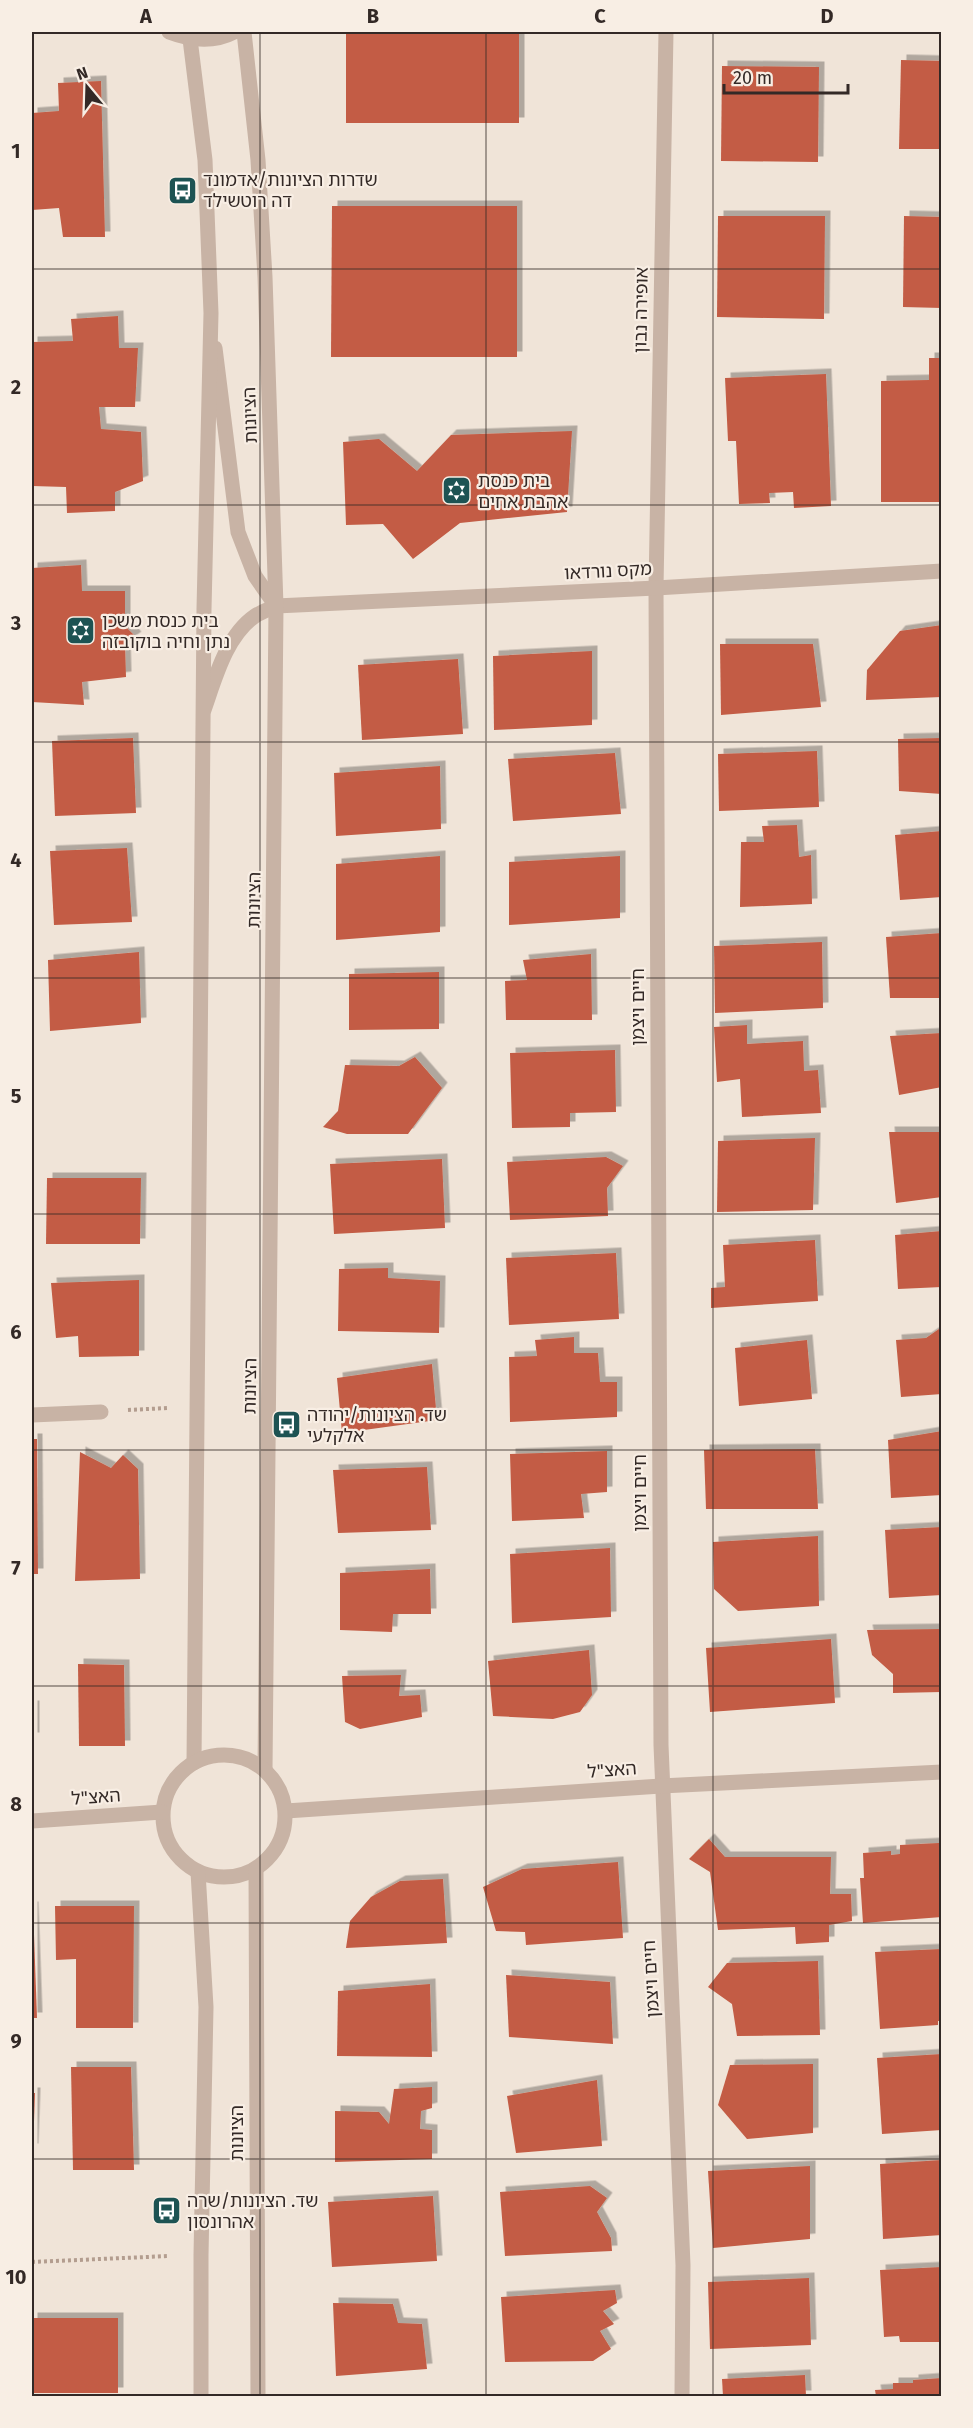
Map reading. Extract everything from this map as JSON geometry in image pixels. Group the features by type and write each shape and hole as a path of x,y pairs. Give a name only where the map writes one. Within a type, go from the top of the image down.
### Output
{"street":[{"path":"169,32 190,39 209,39 234,32"},
{"name":"הציונות","path":"244,32 259,172 276,606 266,1770"},
{"name":"אופירה נבון","path":"656,588 666,32"},
{"path":"190,39 205,160 210,314 203,711 194,1763"},
{"path":"210,314 238,532 255,576 276,606"},
{"name":"מקס נורדאו","path":"203,711 228,650 240,631 255,616 276,606 942,572"},
{"name":"חיים ויצמן","path":"656,588 662,1786 683,2265 682,2397"},
{"path":"32,1415 101,1412"},
{"path":"231,1755 249,1760 266,1770 276,1782 286,1810 285,1828 279,1844 269,1858 256,1869 228,1877 217,1877 198,1872 183,1862 170,1847 164,1831 162,1812 167,1792 178,1775 194,1763 212,1756 231,1755"},
{"name":"האצ\"ל","path":"286,1810 662,1786 942,1772"},
{"name":"האצ\"ל","path":"32,1821 162,1812"},
{"name":"הציונות","path":"256,1869 258,2397"},
{"name":"הציונות","path":"198,1872 206,2007 201,2255 201,2397"}],"path":[{"path":"101,1412 169,1407"},
{"path":"32,2262 169,2256"}],"building":[{"path":"346,32 519,32 519,123 346,123"},
{"path":"901,60 942,61 942,149 899,149"},
{"path":"722,66 819,67 818,162 721,161"},
{"path":"101,81 105,237 63,237 59,208 32,210 32,113 59,111 58,83"},
{"path":"332,206 517,206 517,357 331,357"},
{"path":"718,216 825,216 824,319 717,317"},
{"path":"904,216 942,217 942,308 903,307"},
{"path":"118,316 119,348 138,348 135,407 99,407 101,429 141,432 143,481 115,492 115,511 67,513 66,487 32,486 32,342 73,341 71,319"},
{"path":"929,358 942,358 942,502 881,502 881,381 929,380"},
{"path":"826,374 831,506 794,508 793,492 769,493 770,503 739,504 736,441 728,441 725,378"},
{"name":"בית כנסת אהבת אחים","path":"572,431 567,512 460,523 413,559 383,524 346,525 343,442 379,439 417,471 451,435"},
{"name":"בית כנסת משכן נתן וחיה בוקובזה","path":"81,565 82,591 125,591 125,626 136,637 125,645 126,677 82,682 84,705 32,702 32,568"},
{"path":"942,625 942,697 866,700 867,670 900,631"},
{"path":"720,644 813,644 821,707 721,715"},
{"path":"592,651 592,725 494,730 493,656"},
{"path":"458,659 463,734 362,740 358,665"},
{"path":"133,738 136,813 55,816 52,741"},
{"path":"942,738 942,794 899,791 898,739"},
{"path":"817,751 819,807 719,811 718,754"},
{"path":"615,753 621,814 513,821 508,759"},
{"path":"440,766 441,829 336,836 334,773"},
{"path":"797,825 799,857 811,855 812,904 740,907 741,842 764,842 762,826"},
{"path":"942,831 942,897 900,900 895,835"},
{"path":"127,848 132,922 54,925 50,851"},
{"path":"440,856 440,932 336,940 336,864"},
{"path":"620,856 620,918 509,925 509,862"},
{"path":"942,933 942,998 890,998 886,937"},
{"path":"822,942 823,1008 715,1013 714,946"},
{"path":"139,952 141,1023 50,1031 48,960"},
{"path":"591,954 592,1020 506,1020 505,981 527,980 523,960"},
{"path":"439,972 439,1029 349,1030 349,974"},
{"path":"747,1025 747,1044 803,1041 804,1071 818,1070 821,1113 742,1117 740,1079 717,1082 714,1027"},
{"path":"942,1033 942,1087 899,1095 890,1036"},
{"path":"615,1050 616,1112 570,1113 570,1127 512,1128 510,1053"},
{"path":"415,1057 442,1088 408,1134 347,1134 323,1127 338,1111 345,1065 399,1066"},
{"path":"889,1132 942,1132 942,1197 896,1203"},
{"path":"815,1138 813,1210 717,1212 718,1141"},
{"path":"606,1157 623,1166 607,1188 608,1216 510,1220 507,1162"},
{"path":"442,1159 445,1228 334,1234 330,1164"},
{"path":"47,1178 141,1178 140,1244 46,1244"},
{"path":"942,1231 942,1287 898,1289 895,1235"},
{"path":"815,1240 818,1301 711,1308 711,1288 725,1287 723,1245"},
{"path":"616,1253 619,1319 509,1325 506,1258"},
{"path":"388,1268 388,1278 440,1281 439,1333 338,1331 339,1269"},
{"path":"139,1280 139,1356 79,1357 78,1336 56,1338 51,1283"},
{"path":"939,1329 942,1330 942,1394 901,1397 896,1340 926,1338"},
{"path":"574,1337 574,1353 598,1353 600,1382 617,1382 617,1417 510,1422 509,1357 537,1356 535,1340"},
{"path":"807,1340 812,1399 739,1406 735,1348"},
{"path":"432,1364 437,1420 342,1433 337,1378"},
{"path":"942,1431 942,1495 891,1498 888,1440"},
{"path":"32,1439 37,1439 38,1574 32,1574"},
{"path":"815,1449 818,1509 706,1509 704,1450"},
{"path":"607,1451 607,1492 581,1494 584,1518 512,1521 510,1454"},
{"path":"80,1452 111,1468 123,1455 138,1469 140,1579 75,1581"},
{"path":"427,1467 431,1530 338,1533 333,1470"},
{"path":"942,1527 942,1595 889,1598 885,1530"},
{"path":"818,1536 819,1606 738,1611 714,1589 713,1542"},
{"path":"610,1548 611,1617 512,1623 510,1554"},
{"path":"430,1569 431,1614 393,1614 392,1632 340,1630 340,1573"},
{"path":"942,1629 942,1692 893,1693 893,1674 872,1655 867,1630"},
{"path":"831,1639 835,1703 710,1712 706,1648"},
{"path":"589,1650 592,1695 580,1712 553,1719 493,1716 488,1661"},
{"path":"78,1664 124,1665 125,1746 79,1746"},
{"path":"401,1675 399,1696 420,1695 422,1717 360,1729 345,1722 342,1676"},
{"path":"32,1706 34,1706 34,1738 32,1738"},
{"path":"709,1839 725,1857 831,1857 830,1894 851,1894 852,1921 829,1925 829,1942 796,1944 795,1927 718,1930 710,1872 689,1859"},
{"path":"939,1843 942,1917 863,1923 860,1878 864,1878 863,1853 891,1851 891,1855 900,1854 900,1845"},
{"path":"618,1862 623,1938 526,1945 525,1932 496,1931 483,1887 522,1869"},
{"path":"443,1879 447,1943 346,1948 350,1921 371,1897 400,1881"},
{"path":"55,1906 134,1906 133,2028 76,2028 76,1959 56,1960"},
{"path":"33,1907 37,2018 32,2018"},
{"path":"942,1949 942,2021 938,2021 938,2025 880,2029 875,1952"},
{"path":"818,1961 820,2035 737,2036 732,2004 708,1987 727,1963"},
{"path":"506,1975 610,1982 613,2044 509,2037"},
{"path":"430,1984 432,2057 337,2056 338,1991"},
{"path":"942,2054 942,2130 882,2134 877,2058"},
{"path":"813,2064 813,2133 747,2139 718,2105 730,2065"},
{"path":"71,2067 131,2067 134,2170 73,2170"},
{"path":"597,2080 602,2146 516,2153 507,2096"},
{"path":"432,2087 432,2108 421,2111 420,2129 432,2130 432,2159 335,2162 335,2111 379,2112 389,2124 394,2089"},
{"path":"32,2093 35,2093 33,2149 32,2149"},
{"path":"942,2160 942,2235 883,2239 880,2164"},
{"path":"810,2166 810,2239 713,2248 708,2171"},
{"path":"590,2186 607,2198 597,2212 611,2238 612,2251 505,2256 500,2192"},
{"path":"433,2196 437,2261 332,2267 328,2202"},
{"path":"942,2267 942,2342 900,2342 899,2336 884,2337 880,2270"},
{"path":"809,2278 811,2345 710,2349 708,2282"},
{"path":"615,2290 617,2303 603,2311 614,2324 600,2331 611,2349 593,2361 505,2362 501,2297"},
{"path":"333,2303 393,2304 398,2323 422,2324 427,2369 336,2376"},
{"path":"32,2318 118,2318 118,2393 32,2393"},
{"path":"805,2375 806,2396 723,2396 722,2379"},
{"path":"942,2378 942,2396 876,2396 875,2390 893,2389 893,2383 913,2383 913,2380"}],"place":[{"name":"שדרות הציונות/אדמונד דה רוטשילד","path":"182,190"},
{"name":"בית כנסת אהבת אחים","path":"457,491"},
{"name":"בית כנסת משכן נתן וחיה בוקובזה","path":"81,631"},
{"name":"שד. הציונות/יהודה אלקלעי","path":"286,1425"},
{"name":"שד. הציונות/שרה אהרונסון","path":"166,2211"}]}
